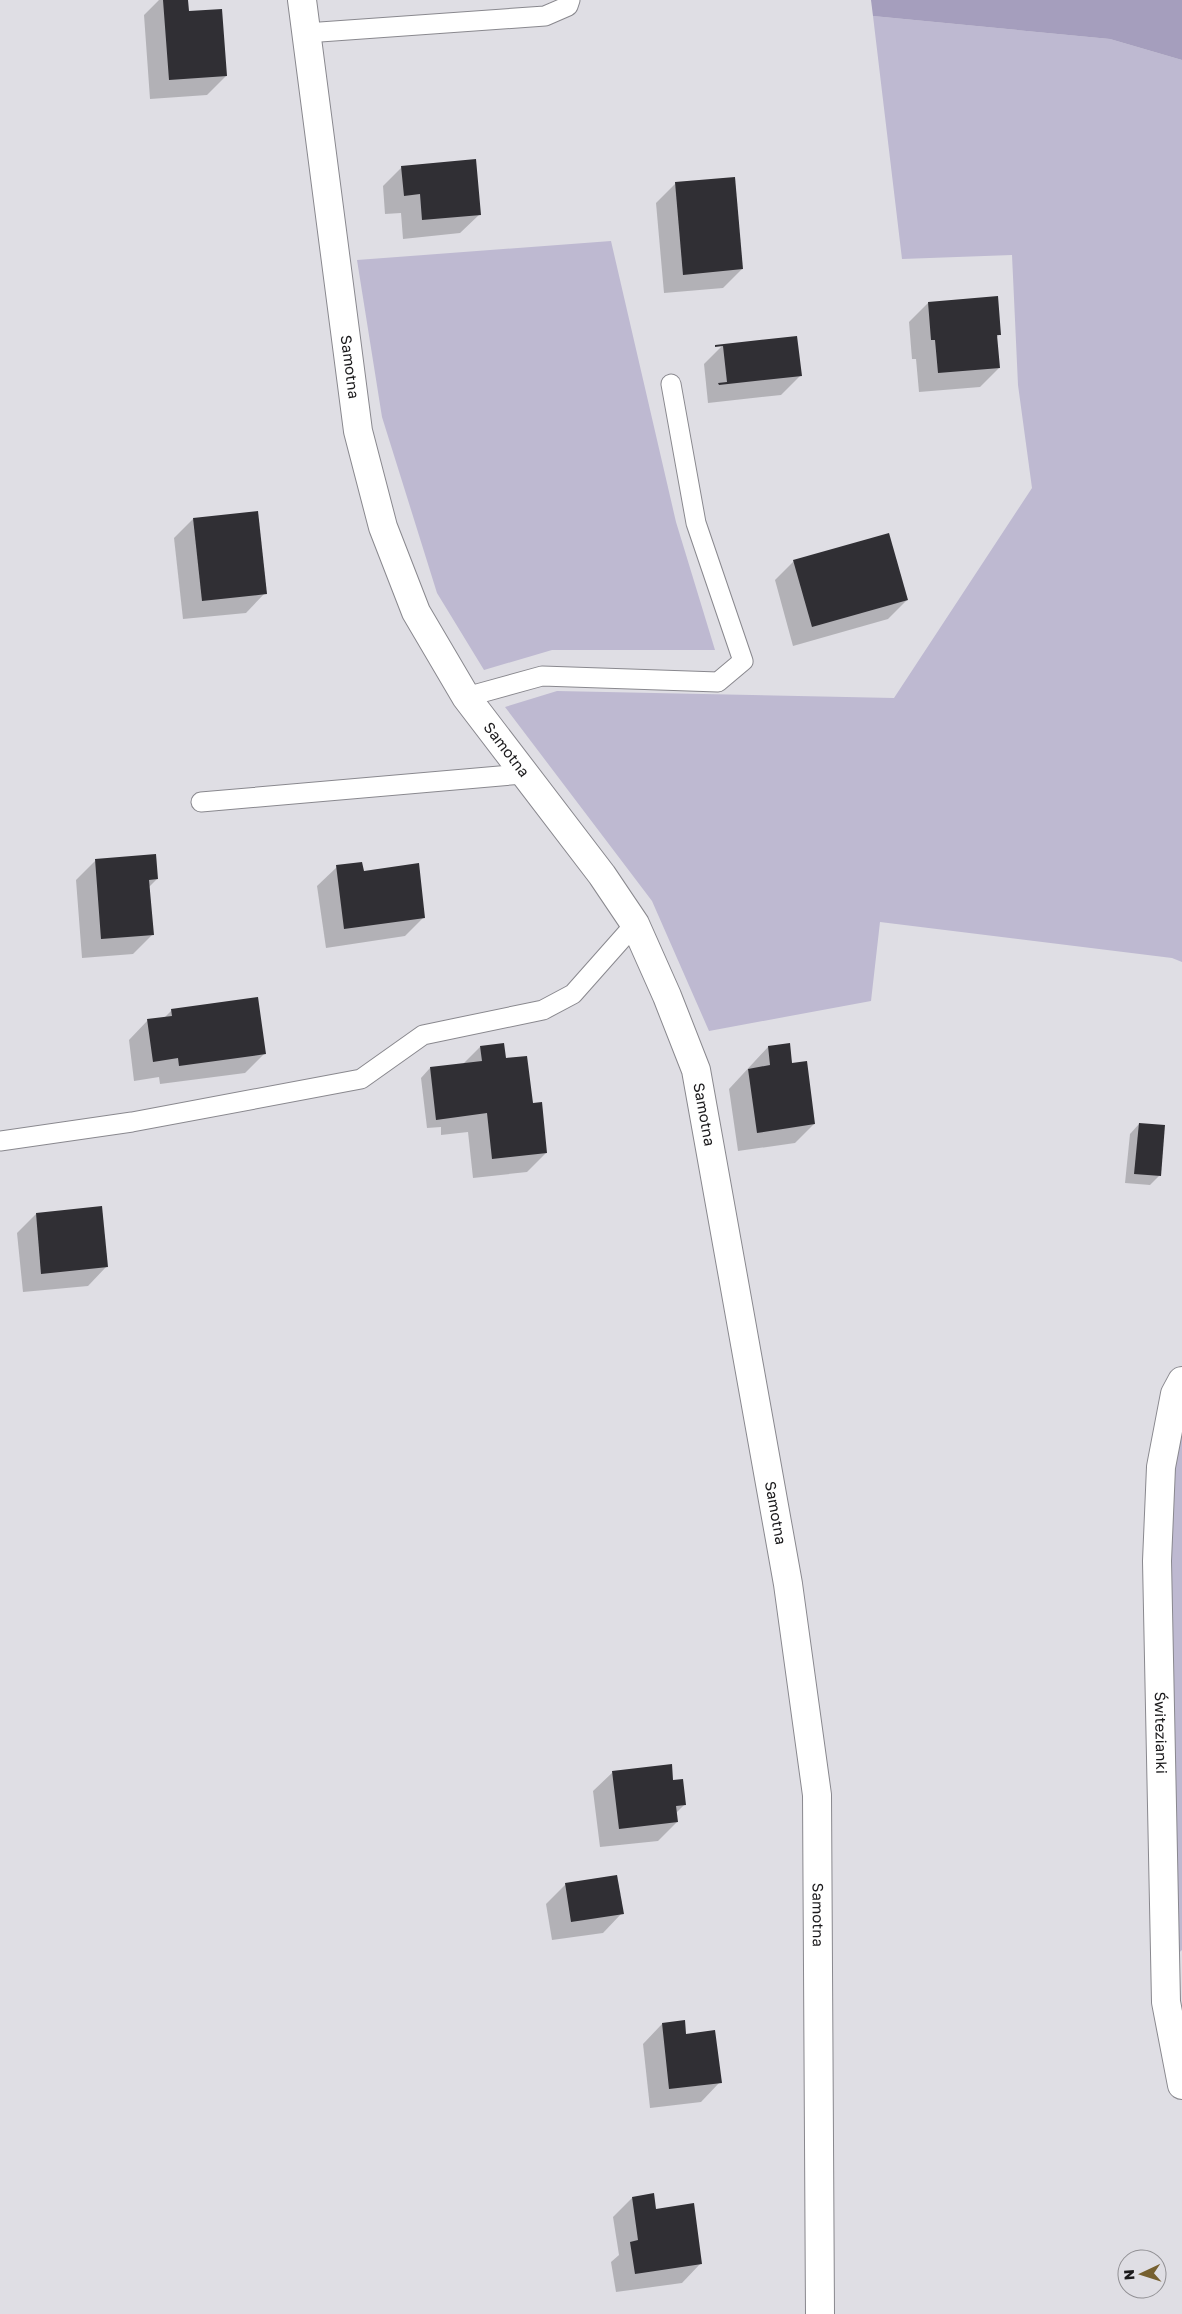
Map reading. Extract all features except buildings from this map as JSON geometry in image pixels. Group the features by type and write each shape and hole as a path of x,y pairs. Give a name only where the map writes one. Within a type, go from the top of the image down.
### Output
{"street":[{"name":"Samotna","path":"302,0 358,432 383,527 416,612 466,697 602,875 635,924 667,996 696,1070 788,1584 817,1805 820,2314"},
{"name":"Świtezianki","path":"1182,1381 1176,1394 1161,1468 1156,1561 1166,2002 1182,2085"}],"lane":[{"path":"306,32 545,16 568,6 570,0"},
{"path":"466,697 542,676 718,682 743,661 696,523 671,384"},
{"path":"201,802 523,774"},
{"path":"0,1141 132,1122 361,1079 423,1035 543,1010 574,994 635,924"}],"shaded area":[{"path":"871,0 1182,0 1182,60 1110,39 873,16"},
{"path":"873,16 1110,39 1182,60 1182,962 1172,958 880,922 871,1001 709,1031 652,901 505,707 557,691 894,698 1032,488 1018,385 1012,255 902,259"},
{"path":"611,241 676,522 715,650 552,650 484,670 437,593 382,417 357,260"},
{"path":"1182,1407 1182,1950 1174,1957 1164,1558"}]}
